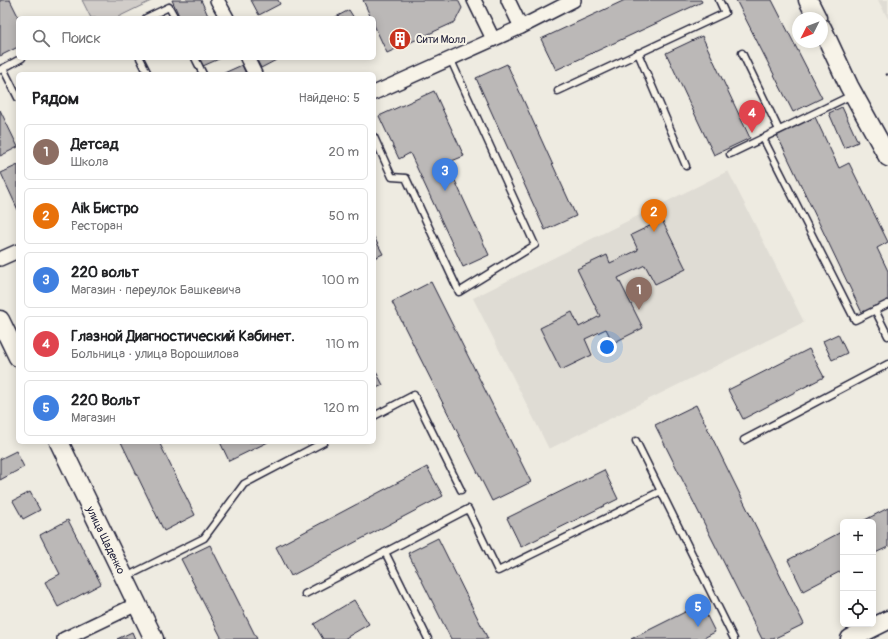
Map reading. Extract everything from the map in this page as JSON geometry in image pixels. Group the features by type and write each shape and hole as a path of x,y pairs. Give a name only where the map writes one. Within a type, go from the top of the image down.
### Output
{"street":[{"path":"217,0 226,16"},
{"path":"474,0 493,39"},
{"path":"508,0 521,27"},
{"path":"376,92 521,27 574,0"},
{"path":"808,0 814,12"},
{"path":"828,40 854,94 888,157"},
{"path":"248,60 254,72"},
{"path":"0,259 16,252"},
{"path":"0,320 16,353"},
{"name":"улица Щаденко","path":"60,444 154,639"},
{"path":"64,639 137,604"},
{"path":"850,639 888,620"}],"lane":[{"path":"558,91 726,13 719,0"},
{"path":"150,16 169,7 174,16"},
{"path":"638,53 686,166"},
{"path":"742,53 779,130"},
{"path":"376,141 392,177 406,178 459,292 535,246 450,58"},
{"path":"16,95 1,69 18,60"},
{"path":"141,60 147,72"},
{"path":"196,60 202,72"},
{"path":"730,154 854,94"},
{"path":"763,138 855,320 888,304"},
{"path":"875,310 888,336"},
{"path":"744,440 888,364"},
{"path":"376,415 414,395 462,490"},
{"path":"636,440 734,639"},
{"path":"124,578 204,538 244,484 320,444"},
{"path":"305,594 468,509 498,571 661,491"},
{"path":"385,552 428,639"}],"shaded area":[{"path":"82,0 153,0 120,16 90,16"},
{"path":"878,0 888,0 888,19"},
{"path":"728,171 804,322 549,449 473,298"}],"building":[{"path":"0,0 10,0 18,16 16,16 16,48 0,56"},
{"path":"172,0 201,0 208,16 179,16"},
{"path":"251,0 278,0 280,4 259,15"},
{"name":"Сити Молл","path":"363,0 458,0 462,8 455,22 387,53 376,29 376,16 370,16"},
{"path":"625,0 701,0 702,2 556,70 541,39"},
{"path":"736,0 772,0 792,39 792,48 796,48 822,98 793,112"},
{"path":"349,10 353,16 338,16"},
{"path":"702,36 750,138 714,155 666,53"},
{"path":"200,60 216,60 203,66"},
{"path":"257,60 276,60 261,68"},
{"path":"507,64 576,216 545,230 476,78"},
{"path":"242,65 245,72 226,72"},
{"path":"434,91 464,156 447,163 489,255 463,267 410,153 399,159 379,116"},
{"path":"842,107 858,142 844,148 829,113"},
{"path":"0,110 16,143 16,148 0,156"},
{"path":"815,117 839,168 849,163 888,242 877,248 888,271 888,303 863,315 777,135"},
{"path":"16,166 16,206 1,173"},
{"path":"662,220 686,269 655,284 645,265 618,278 643,328 613,343 606,329 585,339 592,355 561,370 540,328 572,312 579,327 600,316 577,269 607,255 610,263 638,250 631,235"},
{"path":"376,241 383,254 376,257"},
{"path":"431,282 531,482 492,501 392,302"},
{"path":"838,334 847,353 832,360 823,341"},
{"path":"809,349 824,377 743,419 728,390"},
{"path":"376,372 383,385 376,388"},
{"path":"696,405 804,624 773,639 762,639 655,425"},
{"path":"122,444 160,444 195,515 164,531"},
{"path":"221,444 264,444 229,461"},
{"path":"16,451 24,467 0,480 0,459"},
{"path":"427,467 443,496 291,576 276,547"},
{"path":"604,470 618,499 521,547 507,518"},
{"path":"30,492 40,510 23,519 13,501"},
{"path":"888,508 888,547 876,553 876,519 867,519"},
{"path":"68,520 101,584 58,607 45,582 60,574 40,535"},
{"path":"840,533 840,572 803,591 788,560"},
{"path":"438,538 488,639 451,639 408,553"},
{"path":"210,545 257,639 222,639 181,559"},
{"path":"354,600 369,624 344,639 323,639 314,624"},
{"path":"701,604 715,632 702,639 631,639"},
{"path":"132,632 135,639 117,639"}],"place":[{"name":"Сити Молл","path":"400,39"},
{"name":"Глазной Диагностический Кабинет.","path":"752,133"},
{"name":"220 вольт","path":"445,191"},
{"name":"Aik Бистро","path":"654,232"},
{"name":"Детсад","path":"639,310"},
{"name":"220 Вольт","path":"698,627"}]}
